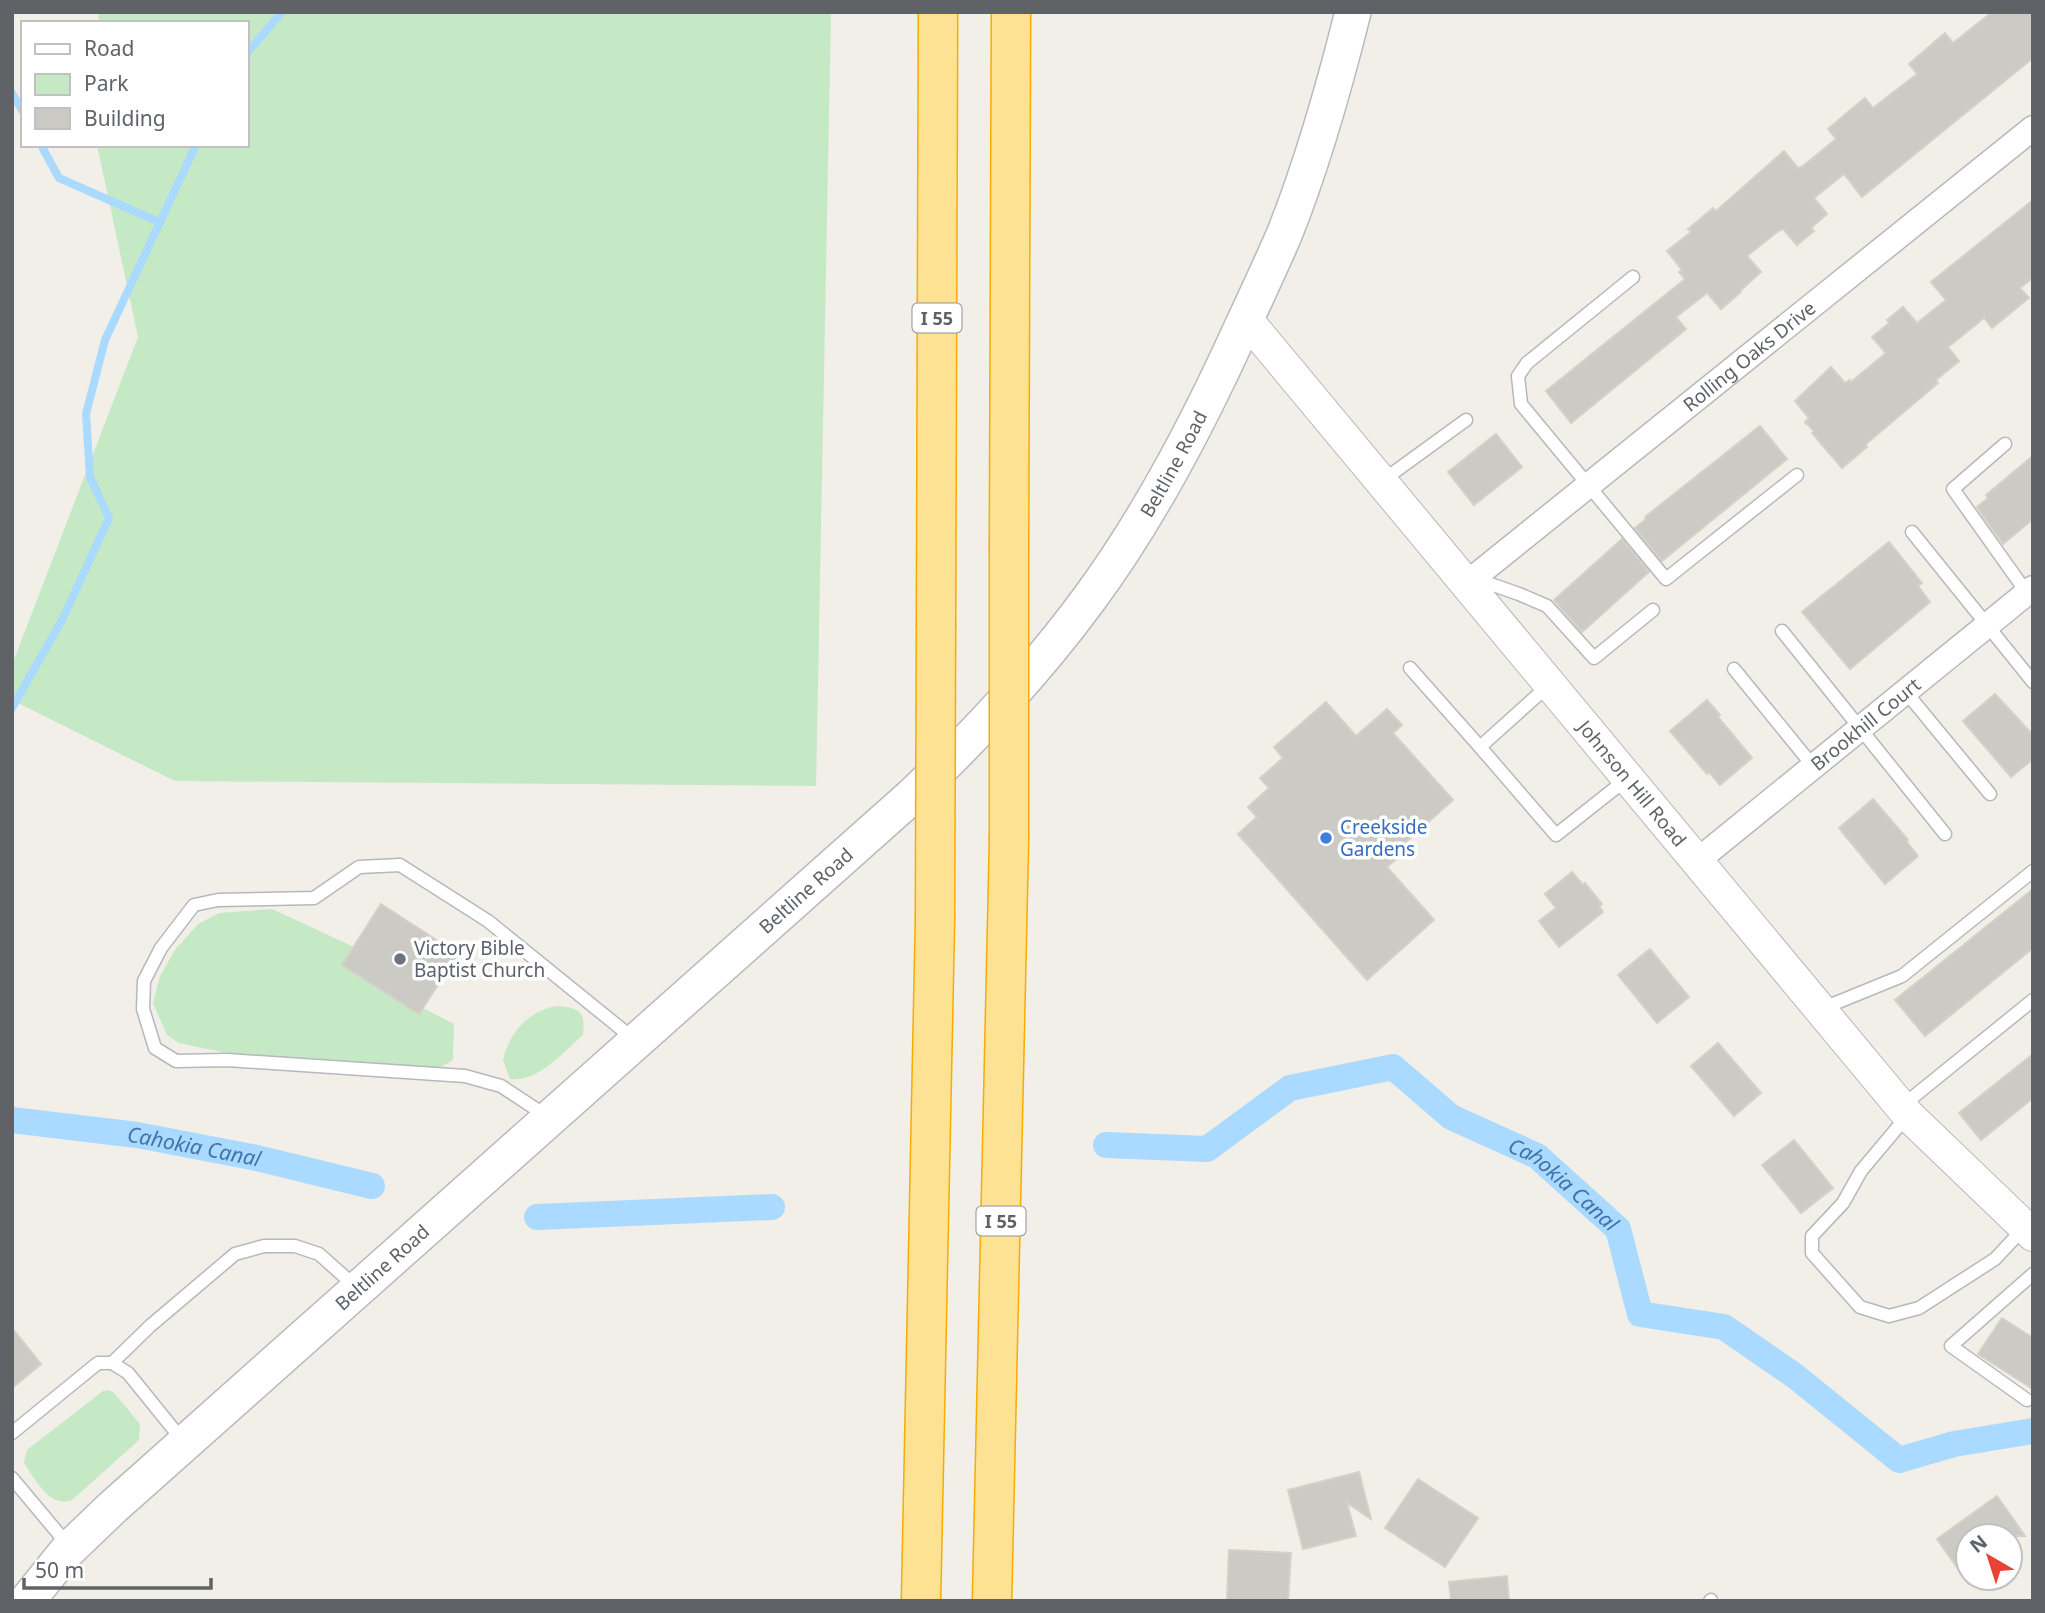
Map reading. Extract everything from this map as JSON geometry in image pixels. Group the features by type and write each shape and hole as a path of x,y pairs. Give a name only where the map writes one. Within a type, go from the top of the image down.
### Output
{"highway":[{"name":"I 55","path":"920,1601 935,919 938,12"},
{"name":"I 55","path":"992,1601 1009,840 1011,12"}],"main road":[{"name":"Beltline Road","path":"27,1601 71,1548 185,1443 912,796 964,746 1038,665 1132,537 1206,405 1284,233 1316,146 1353,12"}],"street":[{"name":"Rolling Oaks Drive","path":"1470,581 2033,128"},
{"name":"Johnson Hill Road","path":"1246,319 1381,481 1470,581 1550,684 1905,1111 2028,1231"},
{"name":"Brookhill Court","path":"1697,861 2030,591"}],"lane":[{"path":"1633,276 1527,363 1518,376 1521,404 1587,485 1666,579 1797,475"},
{"path":"1381,481 1466,420"},
{"path":"2005,444 1953,489 2030,591"},
{"path":"1912,532 2033,682"},
{"path":"1470,581 1519,594 1547,606 1594,658 1653,610"},
{"path":"1782,631 1945,834"},
{"path":"1410,668 1556,835 1628,778"},
{"path":"1734,669 1813,766"},
{"path":"1480,747 1550,684"},
{"path":"1905,691 1990,794"},
{"path":"549,1118 501,1086 465,1076 227,1060 176,1061 155,1048 143,1009 144,981 161,947 194,905 218,900 314,898 359,867 400,865 488,921 635,1040"},
{"path":"1821,1009 1902,976 2033,871"},
{"path":"2028,1231 1995,1259 1919,1308 1889,1315 1860,1307 1812,1253 1812,1236 1843,1203 1861,1171 1905,1111 2033,1000"},
{"path":"112,1363 150,1326 235,1254 264,1246 295,1246 319,1254 357,1289"},
{"path":"2027,1400 1951,1346 2033,1274"},
{"path":"12,1433 98,1363 112,1363 128,1373 185,1443"},
{"path":"12,1478 71,1548"}],"green space":[{"path":"99,12 831,12 816,786 175,781 12,700 12,665 138,337 97,147 248,147 248,21 98,21"},
{"path":"272,909 354,947 342,965 418,1014 423,1008 454,1024 453,1060 439,1068 236,1055 179,1043 167,1035 153,1003 160,976 175,950 198,924 219,913"},
{"path":"557,1006 579,1012 583,1021 583,1035 540,1071 520,1079 510,1079 503,1060 510,1040 529,1018"},
{"path":"109,1390 140,1424 139,1440 72,1500 57,1500 44,1491 24,1463 27,1450 103,1391"}],"building":[{"path":"1992,12 2033,12 2033,58 1862,197 1844,174 1814,198 1827,214 1811,228 1814,231 1797,245 1783,229 1777,232 1747,256 1761,272 1741,292 1721,309 1707,293 1676,317 1686,329 1571,423 1546,391 1685,279 1679,272 1682,270 1667,251 1691,232 1688,229 1713,208 1716,211 1784,151 1798,168 1803,166 1836,139 1828,129 1865,98 1873,108 1917,74 1909,64 1945,33 1953,43"},
{"path":"2033,200 2033,278 2020,288 2029,298 1992,328 1984,318 1948,347 1959,361 1842,468 1812,433 1814,431 1805,422 1809,418 1795,401 1831,367 1845,383 1850,380 1851,382 1886,353 1872,337 1889,323 1887,320 1903,307 1917,323 1946,300 1931,282"},
{"path":"1760,426 1787,459 1662,561 1635,528 1645,517"},
{"path":"1496,434 1522,467 1474,505 1448,472"},
{"path":"2033,456 2033,519 2003,544 1977,507 1988,498 1986,495"},
{"path":"1622,539 1649,572 1582,632 1554,600"},
{"path":"1889,542 1922,583 1918,586 1930,602 1850,669 1802,612"},
{"path":"1995,694 2033,735 2033,759 2011,777 1963,721"},
{"path":"1707,700 1752,758 1720,785 1670,731"},
{"name":"Creekside Gardens","path":"1326,702 1356,736 1387,709 1402,725 1393,733 1453,800 1406,842 1410,847 1387,867 1434,920 1367,980 1238,834 1257,817 1248,807 1269,788 1260,778 1283,758 1274,747"},
{"path":"1873,799 1918,856 1885,884 1839,828"},
{"path":"1572,872 1602,904 1599,906 1603,912 1559,947 1539,921 1556,908 1545,894"},
{"path":"2033,889 2033,948 1925,1036 1895,1000"},
{"name":"Victory Bible Baptist Church","path":"381,904 458,954 419,1014 342,965"},
{"path":"1650,949 1689,997 1657,1023 1618,975"},
{"path":"1718,1043 1761,1093 1734,1116 1691,1066"},
{"path":"2033,1054 2033,1098 1981,1140 1959,1113"},
{"path":"1794,1140 1833,1188 1801,1213 1762,1165"},
{"path":"2002,1318 2033,1338 2033,1389 1978,1354"},
{"path":"12,1328 41,1364 12,1388"},
{"path":"1359,1472 1371,1519 1347,1503 1356,1536 1303,1549 1288,1490"},
{"path":"1418,1479 1478,1518 1445,1567 1385,1528"},
{"path":"1997,1496 2015,1522 1961,1522"},
{"path":"1954,1527 1954,1563 1937,1539"},
{"path":"1229,1550 1291,1553 1288,1601 1227,1601"},
{"path":"1507,1576 1509,1601 1451,1601 1449,1582"}],"waterway":[{"path":"248,52 282,12"},
{"path":"12,93 21,109"},
{"path":"42,147 59,178 159,222"},
{"path":"12,708 62,620 109,518 90,477 86,414 105,340 195,147"},
{"name":"Cahokia Canal","path":"1106,1145 1207,1149 1290,1088 1393,1067 1451,1117 1537,1156 1618,1229 1640,1314 1724,1327 1795,1376 1899,1460 1954,1444 2033,1431"},
{"name":"Cahokia Canal","path":"12,1120 137,1135 252,1157 372,1186"},
{"name":"Cahokia Canal","path":"537,1217 772,1207"}],"place":[{"name":"Creekside Gardens","path":"1326,838"},
{"name":"Victory Bible Baptist Church","path":"400,959"}]}
